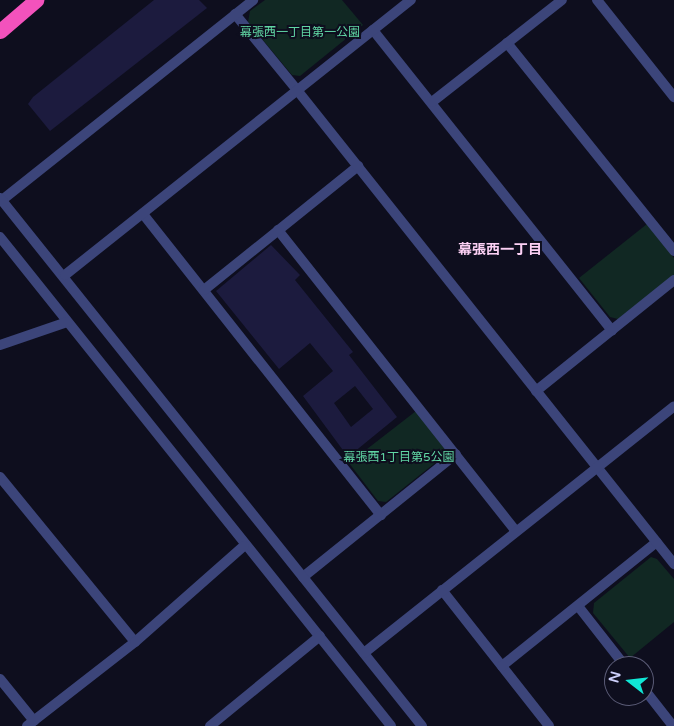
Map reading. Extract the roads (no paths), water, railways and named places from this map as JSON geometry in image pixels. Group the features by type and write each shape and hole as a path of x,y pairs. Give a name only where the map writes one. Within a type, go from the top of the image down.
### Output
{"highway":[{"path":"0,31 36,0"}],"street":[{"path":"253,0 1,199 65,275 422,726"},
{"path":"65,275 411,0"},
{"path":"432,102 562,0"},
{"path":"597,0 674,97"},
{"path":"234,14 358,166 674,564"},
{"path":"373,30 612,330"},
{"path":"507,43 674,251"},
{"path":"204,290 358,166"},
{"path":"143,214 380,515"},
{"path":"278,230 516,531"},
{"path":"0,237 244,546 320,636 391,726"},
{"path":"536,391 674,280"},
{"path":"0,345 67,322"},
{"path":"364,654 674,406"},
{"path":"303,577 456,454"},
{"path":"0,477 135,642"},
{"path":"502,666 656,542"},
{"path":"0,680 30,724 135,642 244,546"},
{"path":"442,590 550,726"},
{"path":"578,606 617,656"},
{"path":"210,726 320,636"},
{"path":"654,702 673,726"}],"district":[{"name":"幕張西一丁目","path":"500,250"}],"park label":[{"name":"幕張西一丁目第一公園","path":"300,33"},
{"name":"幕張西1丁目第5公園","path":"399,458"}]}
